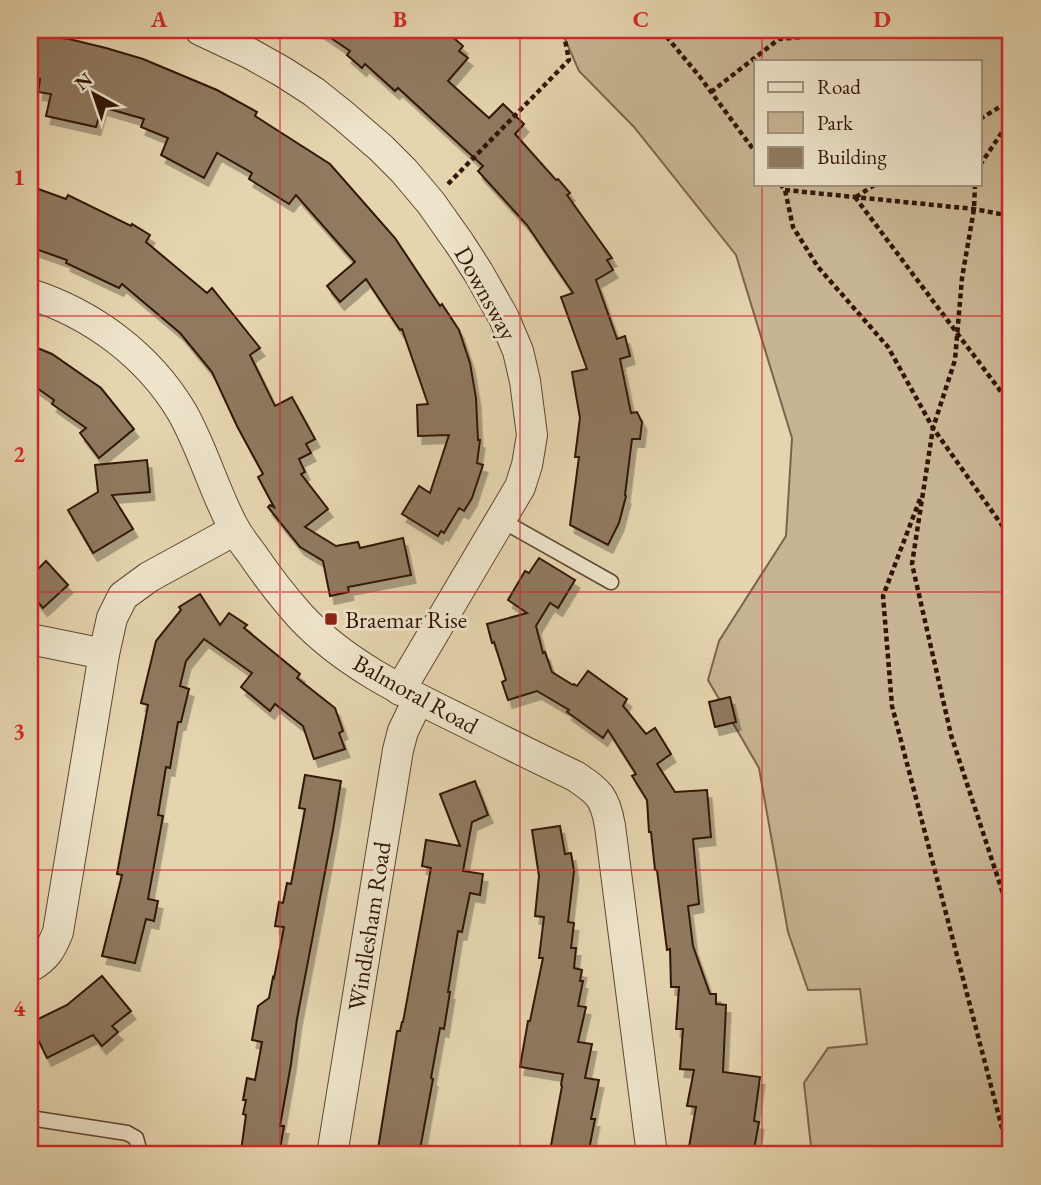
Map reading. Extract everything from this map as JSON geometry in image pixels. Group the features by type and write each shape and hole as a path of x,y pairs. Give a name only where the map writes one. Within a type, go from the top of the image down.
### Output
{"street":[{"name":"Downsway","path":"200,30 251,54 314,92 382,148 431,203 469,257 504,318 518,351 528,392 532,435 527,465 520,487 409,695"},
{"name":"Balmoral Road","path":"30,294 78,313 101,327 135,355 169,393 182,412 234,530 302,618 378,678 575,776 588,784 603,800 610,826 652,1155"},
{"path":"30,967 50,950 58,932 112,618 123,596 149,577 234,530"},
{"path":"30,639 104,654"},
{"name":"Windlesham Road","path":"332,1155 409,695"}],"lane":[{"path":"501,520 611,582"},
{"path":"30,1118 127,1133 136,1138 138,1155"}],"path":[{"path":"431,203 569,60 563,30"},
{"path":"661,30 754,150"},
{"path":"711,92 779,40 786,30"},
{"path":"845,30 852,32"},
{"path":"779,40 860,30"},
{"path":"982,118 1011,100"},
{"path":"982,162 1011,119"},
{"path":"782,186 785,190 793,227 818,267 888,347 933,428 1011,538"},
{"path":"855,197 873,186"},
{"path":"975,186 974,209 962,278 955,360 933,428 912,564 951,735 1011,918"},
{"path":"785,190 974,209 1011,216"},
{"path":"855,197 1011,405"},
{"path":"924,490 883,596 892,706 1009,1155"},
{"path":"1009,1155 1011,1134"}],"green space":[{"path":"561,30 1011,30 1011,1155 812,1155 804,1083 828,1048 867,1044 860,989 808,990 788,932 759,768 708,680 719,641 786,536 792,438 736,255 634,127 579,71"}],"building":[{"path":"319,30 390,30 401,38 407,30 445,30 463,46 459,51 468,58 448,81 489,118 503,104 524,124 515,134 570,193 567,195 612,258 607,260 613,270 596,280 617,339 625,336 630,356 620,359 631,413 637,412 642,422 640,439 632,439 626,496 619,523 608,545 570,525 579,457 575,457 580,418 572,372 587,369 561,297 573,293 527,225 478,171 483,166 398,88 395,91 365,64 362,68 347,55 350,51"},
{"path":"31,34 69,39 143,59 217,90 257,112 255,116 330,164 395,238 459,330 470,363 476,398 480,440 477,463 483,465 472,498 464,511 459,508 444,533 441,531 438,536 402,514 419,486 430,493 449,435 418,436 417,405 428,404 402,329 400,330 366,279 340,302 327,286 355,262 296,195 289,204 249,179 252,173 217,153 204,178 161,155 168,138 141,127 144,119 102,107 96,127 46,116 51,94 38,92 40,79 30,78"},
{"path":"30,186 66,199 68,195 131,226 132,224 150,235 146,242 207,293 212,288 260,348 250,355 275,406 292,397 315,439 306,444 311,453 299,459 305,472 301,474 328,509 305,527 336,546 358,542 360,548 403,538 411,575 348,587 349,592 330,596 323,561 300,547 268,507 274,507 258,477 263,474 212,372 180,333 122,284 119,288 66,263 67,260 30,247"},
{"path":"30,345 52,354 101,388 134,429 99,458 80,433 86,428 52,404 54,400 30,383"},
{"path":"147,460 150,492 112,495 133,529 93,553 68,510 98,492 95,465"},
{"path":"539,558 575,580 558,608 550,603 536,626 543,653 545,652 552,672 577,686 588,671 627,699 623,706 646,734 655,728 671,754 657,764 675,792 707,790 711,837 693,839 699,904 688,906 693,946 710,994 716,994 716,1004 726,1005 723,1072 760,1077 754,1121 759,1122 753,1155 703,1155 704,1149 689,1147 696,1107 687,1106 694,1070 680,1069 683,1029 676,1029 679,987 671,987 670,949 667,950 657,870 649,832 647,800 632,776 636,774 608,730 603,738 567,712 569,710 537,691 508,700 502,682 506,680 487,624 527,613 508,600 525,571 529,573"},
{"path":"46,561 68,585 43,608 30,593 30,577"},
{"path":"200,594 220,625 229,613 247,625 244,628 300,674 297,678 335,708 343,731 339,733 345,749 314,759 303,726 275,704 270,711 241,687 252,673 204,639 186,661 180,686 189,689 181,722 178,722 170,768 166,767 158,815 163,816 148,899 158,901 154,921 146,919 135,963 102,956 122,875 117,874 148,705 141,703 156,641 181,610 179,607"},
{"path":"730,697 736,722 715,727 709,702"},
{"path":"305,775 341,781 297,1019 280,1126 284,1126 279,1155 272,1155 241,1151 246,1115 243,1114 246,1100 243,1100 247,1078 255,1080 262,1042 252,1040 258,1006 269,998 274,978 284,927 275,926 279,902 283,903 287,883 291,884 305,809 299,808"},
{"path":"475,781 488,815 472,822 463,871 483,874 480,895 470,893 462,932 458,931 444,1029 440,1028 419,1155 377,1155 397,1031 400,1031 403,1022 431,868 422,866 426,840 460,846 440,794"},
{"path":"560,826 565,854 571,853 574,871 568,922 574,923 571,948 576,948 574,968 582,970 580,981 583,981 578,1006 586,1007 578,1042 592,1044 585,1078 599,1080 591,1119 595,1119 588,1155 550,1151 563,1074 520,1067 543,958 539,958 544,917 535,916 539,876 532,830"},
{"path":"102,976 131,1011 112,1026 118,1032 102,1046 93,1035 47,1058 30,1023 67,1005"}],"place":[{"name":"Braemar Rise","path":"331,619"}]}
